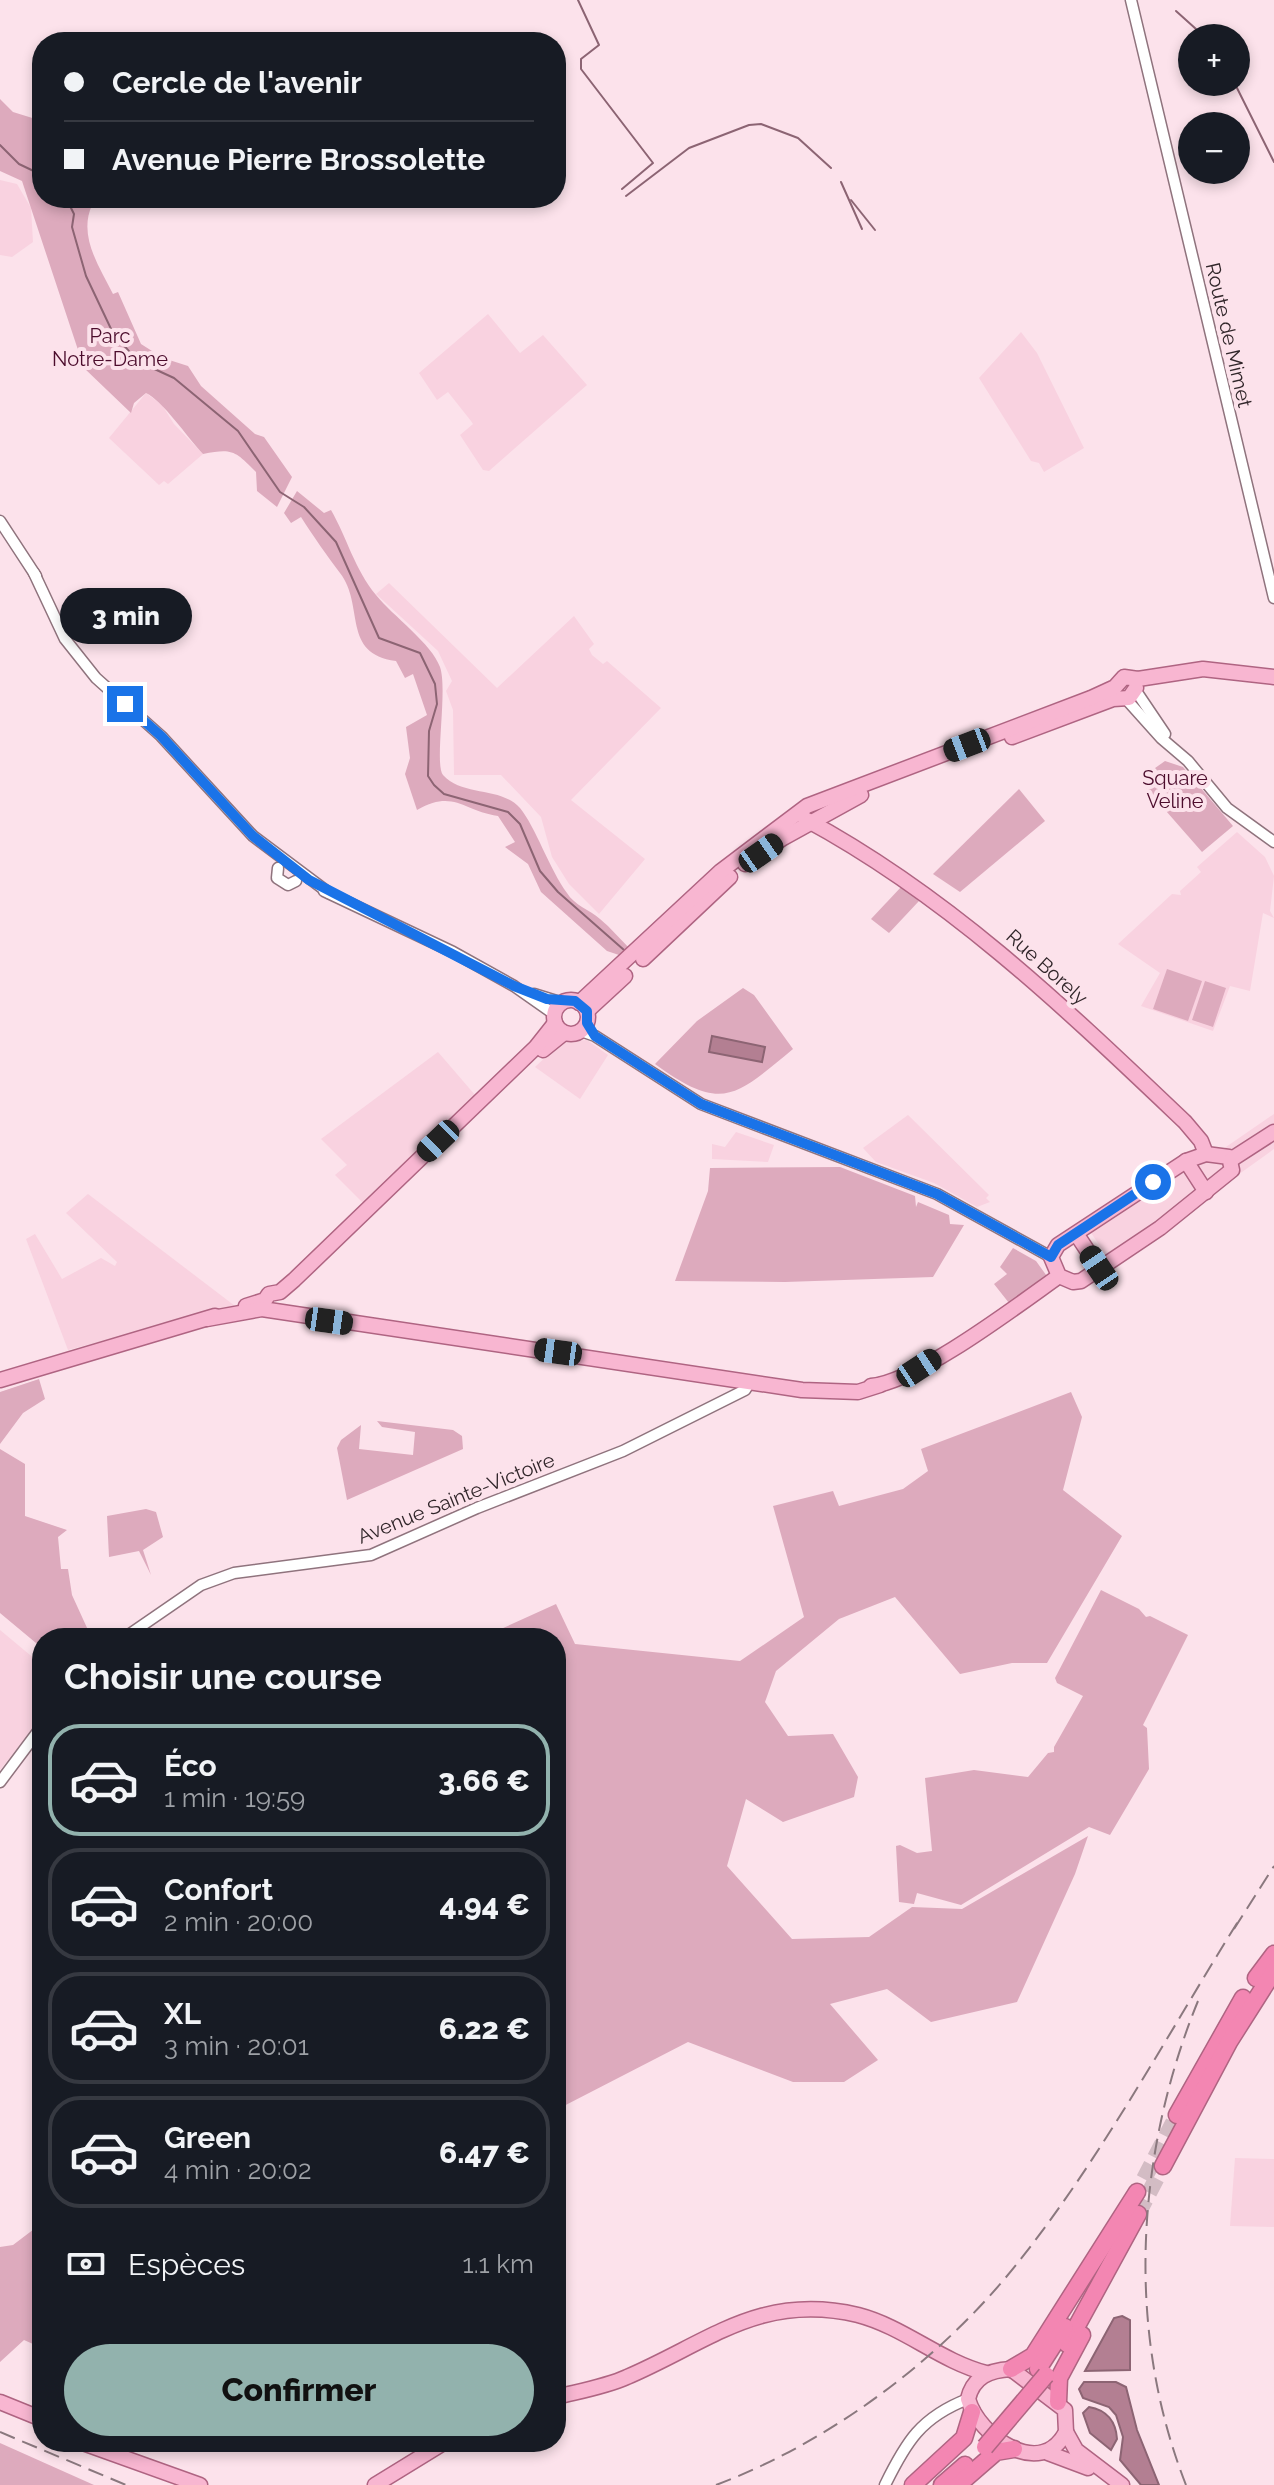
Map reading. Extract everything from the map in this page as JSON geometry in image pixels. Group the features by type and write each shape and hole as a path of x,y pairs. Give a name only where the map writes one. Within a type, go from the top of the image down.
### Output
{"highway":[{"path":"1177,2115 1231,2016 1274,1954"},
{"path":"1163,2166 1229,2042 1274,1971"},
{"path":"1011,2369 1027,2363 1040,2346 1097,2250 1140,2186 1042,2372"},
{"path":"942,2485 1042,2372 1138,2214"},
{"path":"1058,2402 1062,2370 1103,2297 1125,2239"},
{"path":"913,2485 964,2438 970,2400"},
{"path":"926,2485 981,2444"},
{"path":"958,2485 998,2451 1014,2449"}],"main road":[{"path":"586,1021 721,871 801,810 1127,690 1203,669 1274,677"},
{"path":"586,1021 739,868 788,834 891,782 1127,690 1199,676 1274,684"},
{"path":"818,821 828,798"},
{"path":"801,810 818,821"},
{"path":"788,834 801,810"},
{"name":"Rue Borely","path":"818,821 991,942 1198,1135 1206,1154"},
{"path":"559,1018 586,1021"},
{"path":"559,1018 586,1021"},
{"path":"0,1383 207,1319 278,1303 482,1104 559,1018"},
{"path":"1232,1159 1232,1170 1206,1192 1081,1281 1073,1282 1059,1276 1051,1257 1058,1245 1186,1161 1206,1154 1232,1159 1274,1132"},
{"path":"1186,1161 1206,1192"},
{"path":"1077,1235 1099,1268"},
{"path":"706,1373 832,1393 858,1392 919,1368 1059,1276"},
{"path":"278,1303 305,1317 706,1373 824,1387 880,1385"},
{"path":"566,2394 626,2378 715,2331 773,2312 818,2309 859,2316 965,2367 986,2373 1011,2369 1058,2402 1067,2415 1066,2432 1076,2450 1122,2485"},
{"path":"920,2343 957,2371 978,2421 1014,2449 1028,2456 1048,2453 1081,2463 1110,2485"},
{"path":"970,2400 986,2373"},
{"path":"0,2402 32,2415"},
{"path":"0,2411 32,2423"},
{"path":"1048,2453 1066,2432"},
{"path":"108,2452 200,2485"},
{"path":"121,2452 200,2485"},
{"path":"375,2485 429,2452"}],"street":[{"name":"Route de Mimet","path":"1128,0 1274,598"},
{"path":"0,521 34,573 65,639 107,688 161,736 282,866"},
{"path":"1127,690 1154,731 1179,753 1227,808 1274,842"},
{"path":"282,866 293,865 298,877 448,949 514,986 559,1018"},
{"path":"282,866 277,878 281,884 291,885 298,877"},
{"path":"586,1021 701,1104 937,1194 1051,1257"},
{"name":"Avenue Sainte-Victoire","path":"139,1628 201,1585 234,1573 351,1560 391,1547 477,1508 623,1451 745,1390 750,1382"},
{"path":"0,1782 32,1739"},
{"path":"885,2485 924,2422 940,2411 970,2400"}],"shaded area":[{"path":"0,180 17,184 31,208 33,242 12,257 0,255"},
{"path":"488,314 520,353 543,335 587,385 489,471 483,470 460,435 473,424 471,421 448,392 437,400 419,373"},
{"path":"1021,332 1037,353 1084,448 1044,472 1039,463 1031,461 979,378"},
{"path":"146,393 162,405 174,424 203,454 168,484 164,481 159,485 109,438"},
{"path":"389,583 497,688 574,616 594,644 589,649 592,655 603,664 607,661 661,708 571,800 645,859 599,914 569,884 552,857 541,817 501,775 454,775 453,710 446,691 452,681 438,651 376,594"},
{"path":"1237,832 1265,857 1274,876 1270,911 1274,918 1263,913 1250,991 1230,986 1213,1031 1141,1006 1160,973 1118,944 1172,894 1181,895 1180,891 1201,872 1197,867"},
{"path":"712,1036 765,1047 762,1062 709,1052"},
{"path":"587,1040 608,1055 580,1099 535,1067 562,1042"},
{"path":"438,1052 475,1095 363,1203 335,1175 347,1165 321,1139"},
{"path":"1274,1114 1274,1149 1115,1263 1106,1255 1085,1224 1223,1149"},
{"path":"908,1115 989,1195 986,1198 990,1202 977,1207 934,1183 876,1162 863,1148"},
{"path":"736,1132 774,1145 768,1162 712,1159 712,1144 725,1147"},
{"path":"88,1194 235,1306 68,1350 26,1239 35,1234 62,1279 101,1258 115,1266 117,1262 66,1213"},
{"path":"0,1630 32,1657 32,1730 0,1770"},
{"path":"1235,2158 1274,2159 1274,2227 1230,2226"},
{"path":"1122,2316 1130,2320 1130,2370 1085,2371 1114,2318"},
{"path":"1084,2382 1116,2382 1126,2387 1137,2430 1159,2485 1141,2485 1120,2460 1123,2437 1116,2415 1109,2407 1083,2398 1079,2389"},
{"path":"1089,2407 1106,2414 1115,2427 1117,2439 1111,2450 1090,2433 1083,2413"}],"green space":[{"name":"Parc Notre-Dame","path":"0,99 13,112 32,118 32,208 91,208 87,228 92,251 113,294 118,292 141,344 163,358 188,366 201,386 255,434 264,437 292,477 277,507 257,491 256,472 238,455 221,451 203,454 153,397 146,393 134,403 131,413 84,368 22,181 0,171"},
{"path":"297,491 324,513 331,510 369,585 436,658 443,692 440,757 443,775 461,786 512,801 520,808 570,897 604,922 630,949 622,956 607,951 541,892 528,864 505,847 515,842 498,816 450,801 440,801 417,810 405,774 410,758 406,727 427,715 413,674 405,678 396,661 379,657 361,639 352,599 340,573 301,517 291,523 284,513"},
{"name":"Square Veline","path":"1165,761 1183,767 1233,826 1202,852 1145,787 1148,773"},
{"path":"1019,789 1045,821 960,892 933,874"},
{"path":"902,886 919,901 889,933 871,919"},
{"path":"1167,969 1202,981 1188,1021 1153,1009"},
{"path":"1205,981 1226,988 1213,1027 1192,1020"},
{"path":"743,988 754,995 793,1049 742,1088 727,1093 697,1089 655,1064 697,1021"},
{"path":"840,1167 915,1196 916,1207 918,1202 949,1215 950,1224 964,1225 933,1277 785,1282 675,1281 708,1191 710,1168"},
{"path":"1013,1248 1036,1261 1049,1279 1009,1303 994,1284 1007,1274 1000,1267"},
{"path":"39,1379 45,1399 23,1413 0,1444 0,1392"},
{"path":"1071,1392 1082,1417 1063,1490 1122,1536 1047,1663 1012,1663 960,1674 895,1597 839,1619 776,1671 765,1702 788,1736 833,1734 858,1777 854,1797 783,1822 746,1799 727,1866 792,1939 869,1937 912,1907 962,1909 1088,1836 1075,1874 1017,2002 931,2022 887,1989 830,2004 878,2060 844,2082 793,2082 688,2042 566,2105 566,1628 503,1628 556,1604 575,1644 740,1661 804,1617 773,1506 833,1491 839,1506 903,1489 928,1471 921,1449"},
{"path":"377,1421 453,1430 462,1436 463,1449 347,1500 337,1448 341,1440 361,1425 359,1449 413,1455 415,1432 382,1427"},
{"path":"0,1449 25,1464 25,1516 67,1530 58,1537 61,1569 68,1569 72,1595 87,1628 32,1628 32,1640 0,1613"},
{"path":"146,1509 156,1512 163,1537 143,1550 151,1575 139,1551 109,1557 107,1516"},
{"path":"1101,1590 1139,1609 1146,1617 1150,1616 1188,1635 1143,1725 1147,1728 1149,1769 1110,1835 1089,1827 961,1905 917,1893 914,1904 899,1902 896,1846 917,1853 932,1851 925,1778 974,1770 1028,1777 1048,1753 1054,1752 1083,1696 1057,1683 1055,1678"},
{"path":"32,2231 32,2344 24,2340 0,2362 0,2247 13,2245"},
{"path":"0,2443 94,2485 0,2485"}],"waterway":[{"path":"578,0 599,45 581,59 581,69 653,163 622,189"},
{"path":"1176,11 1190,24"},
{"path":"1241,96 1274,162"},
{"path":"626,196 689,148 749,125 761,124 798,138 831,168"},
{"path":"0,145 19,164 32,170"},
{"path":"841,182 862,229"},
{"path":"851,200 875,230"},
{"path":"71,208 74,214 72,227 86,276 112,331 137,361 174,378 238,431 280,492 304,507 336,542 379,638 420,653 435,684 437,704 429,731 428,776 434,785 444,794 508,812 520,824 540,871 558,892 624,950"}],"tunnel":[{"path":"1144,2179 1177,2115"},
{"path":"1138,2214 1163,2166"}],"railway":[{"path":"1234,1929 1274,1866"},
{"path":"716,2485 759,2467 841,2422 918,2365 986,2300 1077,2183 1239,1920"},
{"path":"1186,2485 1166,2426 1153,2365 1147,2304 1146,2242 1151,2180 1161,2119 1177,2059 1198,2001"},
{"path":"0,2432 32,2445"},
{"path":"48,2452 126,2485"}],"route":[{"path":"125,704 161,736 235,819 258,841 296,867 299,873 329,893 448,949 514,986 547,999 579,1003 587,1011 587,1023 595,1036 701,1104 937,1194 1051,1257 1058,1245 1153,1182"}]}
